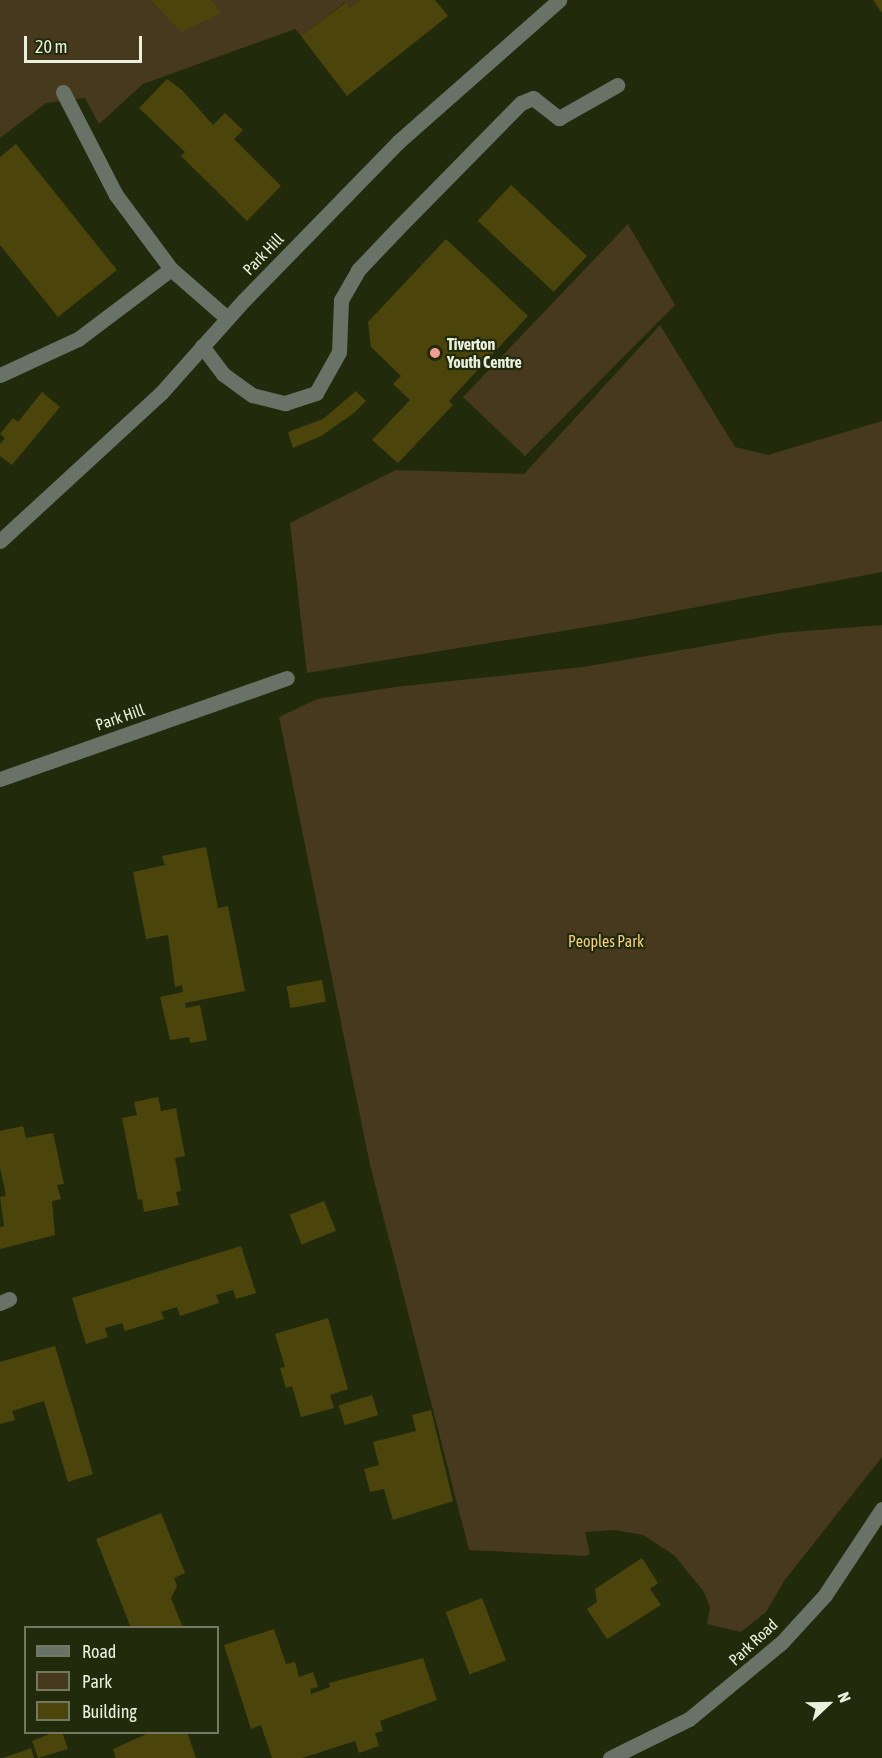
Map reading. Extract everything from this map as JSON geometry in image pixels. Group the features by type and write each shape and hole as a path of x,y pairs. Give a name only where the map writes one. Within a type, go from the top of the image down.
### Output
{"street":[{"name":"Park Hill","path":"0,541 161,393 227,318 398,141 559,0"},
{"path":"202,346 223,374 252,395 285,403 316,393 339,352 341,300 358,270 397,229 521,103 533,98 559,118 617,85"},
{"path":"63,92 116,195 171,269 227,318"},
{"path":"0,375 78,339 171,269"},
{"name":"Park Hill","path":"0,779 287,678"},
{"name":"Park Road","path":"610,1758 689,1719 782,1642 825,1595 880,1515"}],"green space":[{"path":"0,0 360,0 350,8 345,2 301,36 295,29 143,84 99,124 85,98 46,103 0,138"},
{"path":"628,224 675,305 525,456 463,397"},
{"path":"660,325 735,447 768,455 882,421 882,572 623,621 307,673 290,523 396,470 524,474"},
{"name":"Peoples Park","path":"882,625 882,1457 784,1581 766,1612 741,1632 707,1624 710,1608 704,1592 674,1555 643,1535 615,1530 585,1532 590,1554 585,1556 469,1550 370,1165 279,717 317,699 395,687 583,667 780,633"}],"building":[{"path":"151,0 211,0 221,13 181,32"},
{"path":"360,0 435,0 448,16 347,96 301,36 346,2 350,8"},
{"path":"873,0 882,0 882,13"},
{"path":"167,79 182,90 213,125 225,113 243,130 234,139 281,186 247,221 181,156 185,152 139,108"},
{"path":"16,144 117,270 58,317 0,245 0,157"},
{"path":"511,185 587,256 554,292 478,221"},
{"name":"Tiverton Youth Centre","path":"446,239 528,316 449,401 453,405 398,463 372,440 410,400 393,384 401,376 371,347 368,322"},
{"path":"356,391 366,401 354,413 321,436 293,448 288,432 323,419"},
{"path":"42,392 60,407 12,465 0,456 0,444 5,438 0,434 13,418 18,422"},
{"path":"206,847 218,908 228,906 245,991 185,1003 186,1008 200,1005 207,1040 190,1043 189,1037 170,1040 160,997 183,992 182,985 175,987 168,935 146,939 133,872 165,865 162,856"},
{"path":"322,980 326,1002 290,1008 287,986"},
{"path":"158,1097 161,1111 176,1108 185,1156 175,1158 181,1191 176,1192 179,1205 144,1212 142,1199 138,1200 122,1118 137,1115 134,1102"},
{"path":"23,1126 26,1138 53,1133 64,1184 57,1185 61,1199 52,1201 55,1235 0,1249 0,1227 4,1226 0,1197 6,1196 0,1168 0,1131"},
{"path":"324,1201 336,1231 302,1245 290,1215"},
{"path":"241,1246 256,1293 236,1299 233,1290 216,1295 219,1303 180,1316 177,1307 161,1312 164,1319 125,1331 122,1323 105,1328 108,1337 86,1344 72,1298"},
{"path":"328,1318 348,1389 330,1395 334,1408 301,1417 292,1386 286,1388 280,1368 285,1367 275,1334"},
{"path":"55,1346 93,1474 68,1482 44,1401 12,1411 15,1420 0,1424 0,1362"},
{"path":"372,1395 378,1415 345,1425 339,1405"},
{"path":"431,1410 453,1501 393,1520 384,1489 370,1492 364,1469 379,1465 373,1442 416,1431 412,1415"},
{"path":"161,1513 185,1573 174,1578 177,1586 171,1598 182,1626 130,1626 96,1539"},
{"path":"642,1558 658,1583 650,1589 661,1605 607,1639 587,1609 597,1602 595,1589"},
{"path":"482,1598 506,1661 470,1675 446,1612"},
{"path":"274,1629 286,1664 295,1662 299,1677 313,1672 318,1687 310,1689 311,1694 330,1687 329,1683 423,1658 437,1700 380,1721 383,1731 375,1733 379,1746 359,1753 355,1741 302,1758 272,1758 261,1725 251,1729 224,1645"},
{"path":"50,1734 63,1734 68,1749 38,1758 32,1741"},
{"path":"147,1734 188,1734 196,1758 116,1758 113,1749"},
{"path":"31,1748 34,1758 3,1758"}],"place":[{"name":"Tiverton Youth Centre","path":"435,353"}]}
